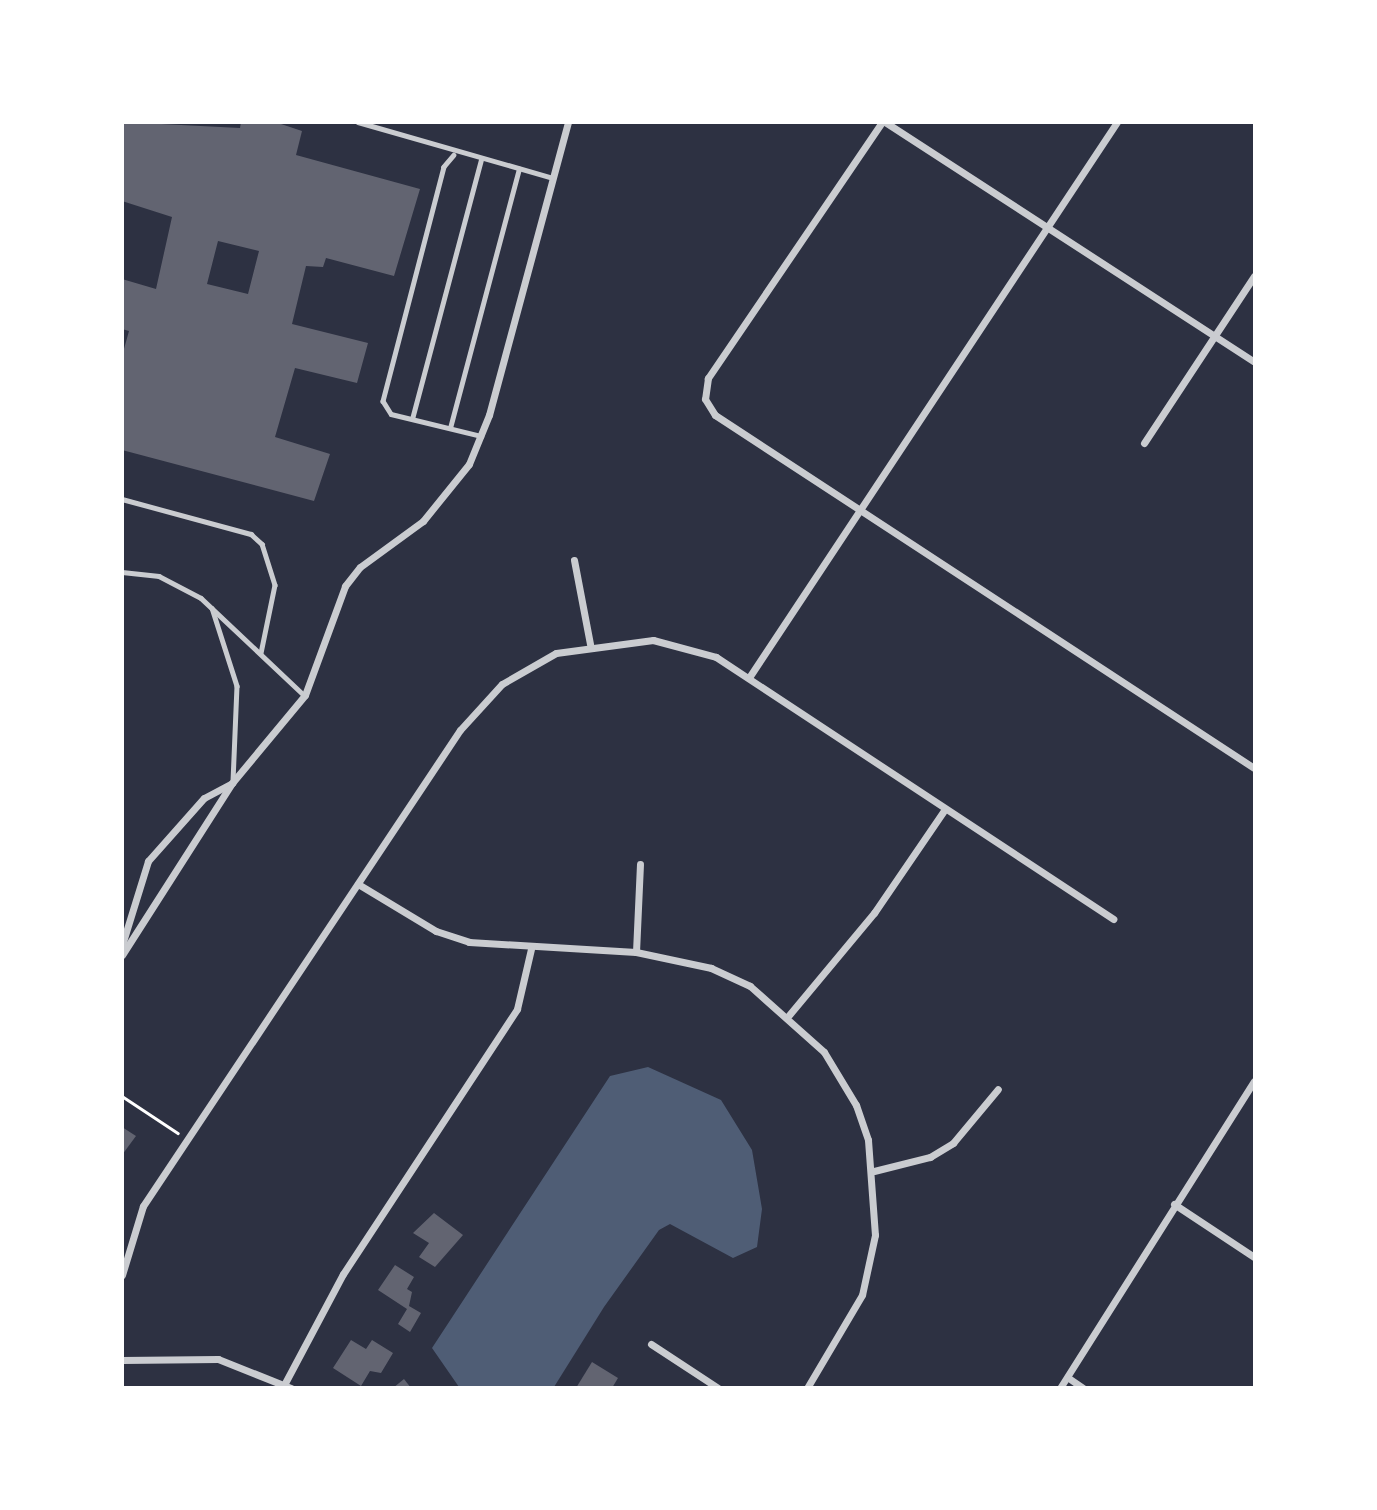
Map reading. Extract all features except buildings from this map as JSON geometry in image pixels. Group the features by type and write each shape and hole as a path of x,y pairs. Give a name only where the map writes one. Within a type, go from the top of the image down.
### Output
{"street":[{"path":"122,956 232,783 305,695 345,586 444,499 481,436 568,122"},
{"path":"1255,362 883,122 708,378 705,399 715,415 863,508 1255,768"},
{"path":"750,676 1117,122"},
{"path":"1144,443 1255,276"},
{"path":"574,560 590,644"},
{"path":"122,1275 143,1206 480,703 527,667 590,644 653,640 688,646 750,676 1113,919"},
{"path":"122,945 148,861 204,798 232,783"},
{"path":"789,1015 874,914 945,809"},
{"path":"636,952 640,864"},
{"path":"358,884 436,931 531,949 636,952 711,968 789,1015 841,1077 856,1105 874,1171 875,1235 862,1295 807,1388"},
{"path":"122,1360 218,1359 288,1385 343,1274 517,1009 531,949"},
{"path":"1060,1388 1069,1383 1174,1204 1255,1081"},
{"path":"874,1171 930,1157 953,1143 998,1089"},
{"path":"1174,1204 1255,1257"},
{"path":"651,1344 718,1388"},
{"path":"1069,1383 1083,1388"}],"lane":[{"path":"358,122 454,155 481,159 553,178"},
{"path":"454,155 444,167 383,401 391,414 481,436"},
{"path":"412,419 481,159"},
{"path":"450,429 519,169"},
{"path":"122,499 251,534 262,544 275,585 261,653"},
{"path":"122,572 159,576 212,607 305,695"},
{"path":"212,607 237,686 232,783"}],"path":[{"path":"122,1096 181,1135"}],"water":[{"path":"648,1067 721,1100 752,1150 762,1209 757,1247 733,1258 670,1224 659,1230 604,1307 554,1387 459,1387 432,1348 610,1076"}]}
